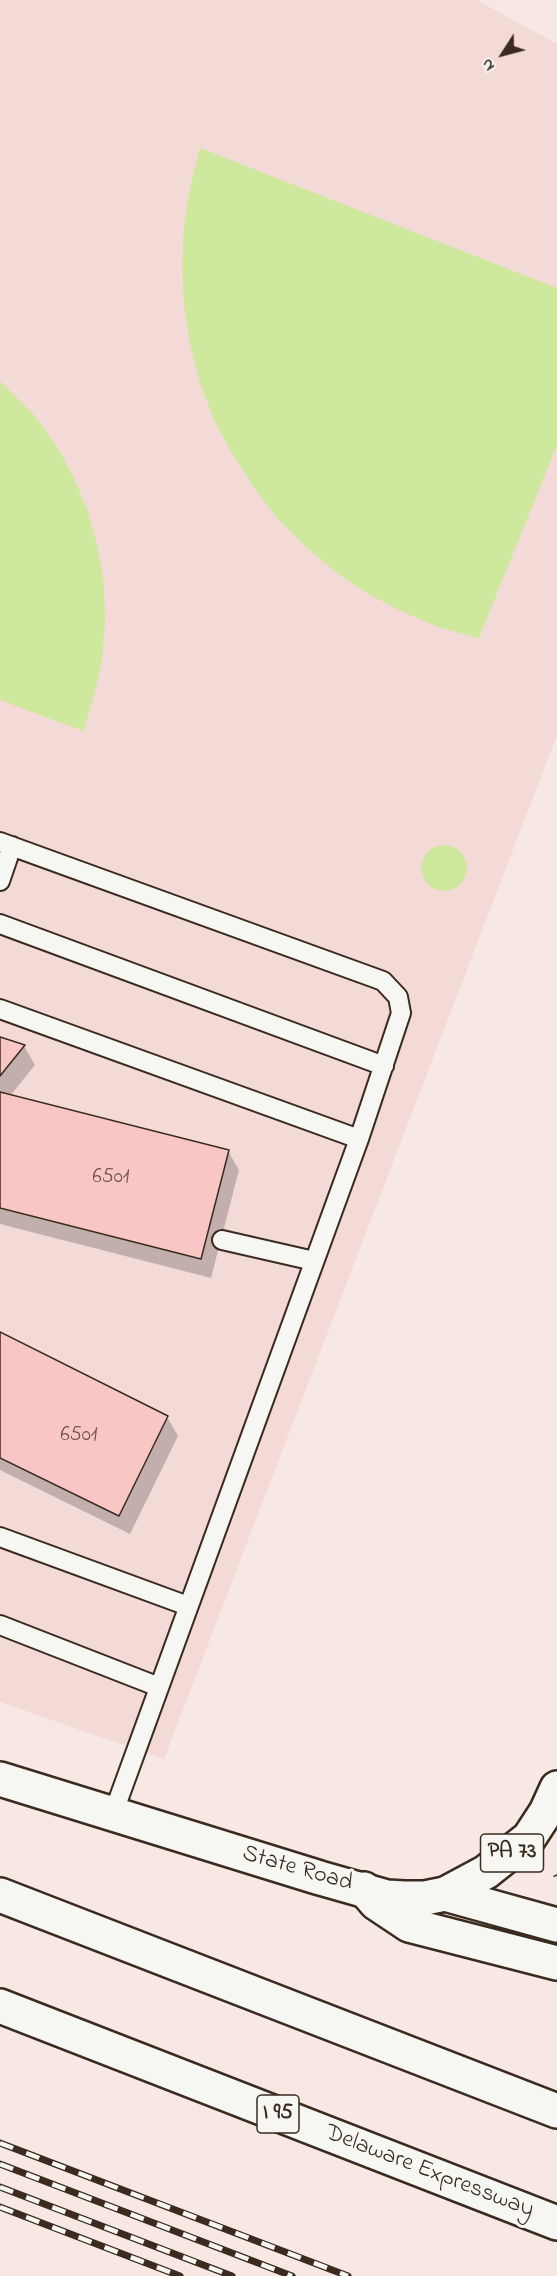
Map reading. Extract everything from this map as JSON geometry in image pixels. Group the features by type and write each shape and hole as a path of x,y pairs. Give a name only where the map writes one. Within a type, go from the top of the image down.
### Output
{"main road":[{"name":"State Road","path":"0,1779 320,1878 387,1897 404,1898 425,1898 445,1894 466,1885 486,1872 525,1842 546,1812 557,1788"},
{"path":"364,1889 376,1903 409,1925 557,1963"},
{"name":"PA 73","path":"445,1894 557,1925"},
{"path":"0,1895 557,2111"},
{"name":"Delaware Expressway","path":"0,2006 557,2223"}],"lane":[{"path":"0,881 6,844 383,981 398,998 401,1013 359,1139 113,1814"},
{"path":"0,924 384,1066"},
{"path":"0,1009 359,1139"},
{"path":"222,1240 314,1261"},
{"path":"0,1537 189,1606"},
{"path":"0,1625 159,1687"}],"shaded area":[{"path":"0,0 477,0 557,44 557,735 164,1759 0,1702"}],"green space":[{"path":"200,148 557,288 557,445 479,638 441,628 405,613 370,595 337,573 278,519 254,488 233,455 214,420 200,383 190,344 184,305 182,266 184,226 190,187"},
{"path":"0,381 34,415 56,445 74,478 88,512 98,548 104,585 105,622 102,660 83,731 0,700"},
{"path":"444,845 460,852 467,868 460,884 444,891 428,884 421,868 428,852"}],"building":[{"path":"0,1037 25,1045 0,1076"},
{"path":"0,1092 229,1150 201,1259 0,1208"},
{"path":"0,1332 168,1416 119,1516 0,1458"}],"railway":[{"path":"0,2143 348,2276"},
{"path":"0,2164 292,2276"},
{"path":"0,2187 232,2276"},
{"path":"0,2207 180,2276"}]}
